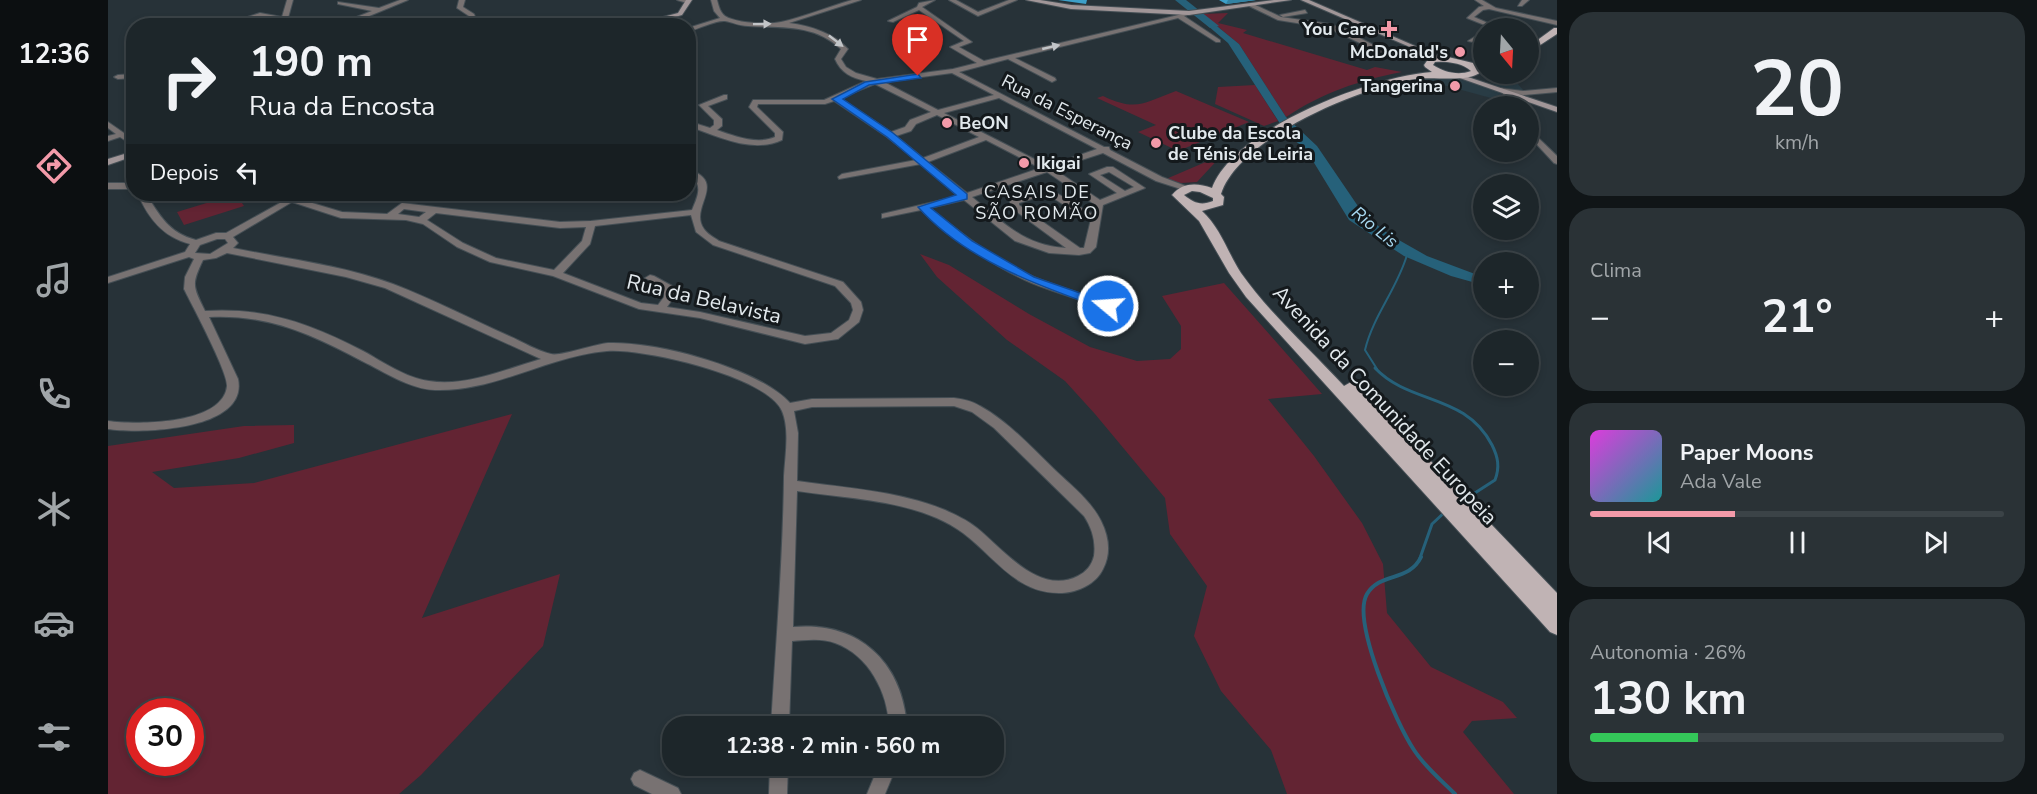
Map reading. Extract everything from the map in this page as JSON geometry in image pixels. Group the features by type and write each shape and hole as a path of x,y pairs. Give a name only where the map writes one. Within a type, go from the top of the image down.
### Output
{"main road":[{"path":"667,18 682,13 685,0"},
{"path":"1029,0 1065,6 1189,12 1254,7 1301,0 1442,59 1473,65"},
{"path":"1286,1 1317,6 1366,28 1417,53 1427,64 1448,74 1557,110"},
{"path":"1539,43 1557,30"},
{"path":"1539,52 1557,40"},
{"path":"1186,189 1206,181 1238,147 1349,89 1415,72 1427,64 1442,59"},
{"path":"1458,76 1473,70"},
{"path":"1306,112 1369,88 1420,76 1448,74"},
{"path":"1496,84 1504,92"},
{"path":"1192,206 1212,207 1219,203 1215,194 1218,182 1240,156 1275,129"},
{"path":"108,162 126,156"},
{"path":"1186,189 1215,194"},
{"name":"Avenida da Comunidade Europeia","path":"1186,189 1179,198 1192,206 1204,219 1235,273 1251,294 1407,454"},
{"name":"Avenida da Comunidade Europeia","path":"1212,207 1238,260 1265,296 1475,527 1557,606"},
{"name":"Avenida da Comunidade Europeia","path":"1475,527 1557,626"}],"street":[{"path":"284,18 290,0"},
{"path":"359,18 405,0"},
{"path":"462,0 460,8 472,15 472,18"},
{"path":"714,0 714,7 725,18 743,24 781,24 829,35 845,49 838,59 840,64 858,78 876,81 967,68 1178,17 1189,12"},
{"path":"781,24 858,0"},
{"path":"891,21 932,0"},
{"path":"952,0 978,14 1014,0"},
{"path":"1520,5 1527,0"},
{"path":"1479,1 1557,23"},
{"path":"340,3 380,10"},
{"path":"1473,19 1470,18 1490,3"},
{"path":"1254,7 1283,20 1328,25 1394,57"},
{"path":"919,8 969,42 953,47 984,64"},
{"path":"1166,11 1218,41"},
{"path":"1273,16 1305,12"},
{"path":"249,18 260,15 278,18"},
{"path":"696,27 725,18"},
{"path":"1342,32 1366,28"},
{"path":"1009,57 1052,80"},
{"path":"952,60 967,68"},
{"name":"Rua da Esperança","path":"953,71 1166,182 1186,189"},
{"path":"118,77 126,76"},
{"path":"696,125 753,143 771,143 779,138 779,132 753,107 754,103 764,101 814,103 837,99 876,81"},
{"path":"876,81 1048,169 1099,202"},
{"path":"1504,92 1557,90"},
{"path":"1504,92 1507,96"},
{"path":"890,135 908,129 913,122 938,112 999,96"},
{"path":"712,130 718,126 718,119 703,105 724,97"},
{"path":"837,99 890,135 1018,239 1036,248 1087,251 1092,247 1099,202"},
{"path":"108,124 126,137"},
{"path":"108,139 122,134"},
{"path":"842,177 923,162 987,137"},
{"path":"1539,142 1557,161"},
{"path":"885,216 964,196 1106,149"},
{"path":"389,217 402,206 545,224 591,224 695,212 704,195 705,186 700,177 696,175"},
{"path":"108,186 126,186"},
{"path":"1079,252 1014,206 1014,201 1048,191 1084,214 1097,218"},
{"path":"1099,202 1124,194"},
{"path":"146,201 163,229 173,237 196,243 208,238 228,236 288,201"},
{"name":"Rua da Belavista","path":"308,201 341,215 421,220 438,228 460,245 492,260 556,274 626,302 660,310 700,315 805,340 834,336 850,326 857,316 858,310 853,296 838,284 716,243 699,230 695,212"},
{"path":"923,207 996,261 1030,279 1108,306 1120,315"},
{"path":"421,220 434,210"},
{"path":"556,274 587,242 591,224"},
{"path":"226,250 232,243 228,236"},
{"path":"108,425 135,430 174,425 203,416 229,398 233,381 189,283 196,243"},
{"path":"108,279 195,255 226,250 348,274 389,286 551,359"},
{"path":"650,278 669,287 669,297 660,310"},
{"path":"203,314 233,311 280,319 317,333 423,385 463,383 551,359 607,347 638,347 753,380 778,396 788,408 791,485 780,716"},
{"path":"788,408 824,403 954,402 973,407 1036,460 1087,510 1097,526 1101,557 1095,571 1074,585 1063,587 1039,584 1022,577 986,542 944,515 904,503 791,485"},
{"path":"784,634 826,634 840,638 858,648 886,682 894,702 896,716"},
{"path":"778,794 779,776"},
{"path":"876,794 883,776"},
{"path":"640,778 672,794"}],"shaded area":[{"path":"1228,13 1218,23 1247,30 1243,33 1367,70 1375,67 1402,72 1342,88 1286,117 1239,44 1202,14"},
{"path":"1437,77 1469,81 1498,91 1503,96 1484,96 1421,79"},
{"path":"1494,84 1518,84 1525,92"},
{"path":"1255,85 1278,121 1264,126 1215,104 1218,87"},
{"path":"1176,91 1249,122 1178,151 1138,132 1156,125 1097,98 1103,96 1132,105"},
{"path":"1222,155 1197,182 1181,183 1166,179"},
{"path":"213,201 241,201 244,206 184,225 177,212"},
{"path":"920,254 949,265 1029,314 1090,347 1137,361 1170,359 1181,349 1181,326 1162,296 1224,283 1322,394 1268,399 1314,456 1362,523 1383,564 1387,613 1431,667 1503,702 1517,718 1472,721 1463,732 1514,794 1287,794 1271,750 1221,691 1194,636 1207,586 1170,534 1165,498 1065,381 1007,340 937,277"},
{"path":"512,414 422,618 560,574 543,646 421,775 399,794 108,794 108,446 244,426 294,425 294,443 239,458 152,472 174,488 254,483"}],"water":[{"name":"Rio Lis","path":"1194,14 1202,14 1239,44 1286,117 1317,146 1364,215 1390,235 1427,256 1473,273 1473,282 1451,276 1404,256 1349,220 1305,148 1288,136 1228,43"}],"waterway":[{"name":"Rio Lis","path":"1180,0 1214,26"},
{"path":"1377,369 1365,350 1407,255"},
{"path":"1375,368 1389,380 1452,408 1467,416 1481,428 1496,454 1498,462 1495,480 1464,500"},
{"path":"1420,558 1432,524 1446,511"},
{"path":"1421,557 1409,570 1379,582 1367,594 1364,607 1365,626 1378,673 1406,737 1423,762 1455,794"}],"place":[{"name":"You Care","path":"1389,29"},
{"name":"McDonald's","path":"1460,52"},
{"name":"Tangerina","path":"1455,86"},
{"name":"BeON","path":"947,123"},
{"name":"Clube da Escola de Ténis de Leiria","path":"1156,143"},
{"name":"Ikigai","path":"1024,163"}],"district":[{"name":"CASAIS DE SÃO ROMÃO","path":"1037,202"}],"route":[{"path":"918,76 867,83 837,99 890,135 964,196 923,207 968,243 1030,279 1108,306"}]}
